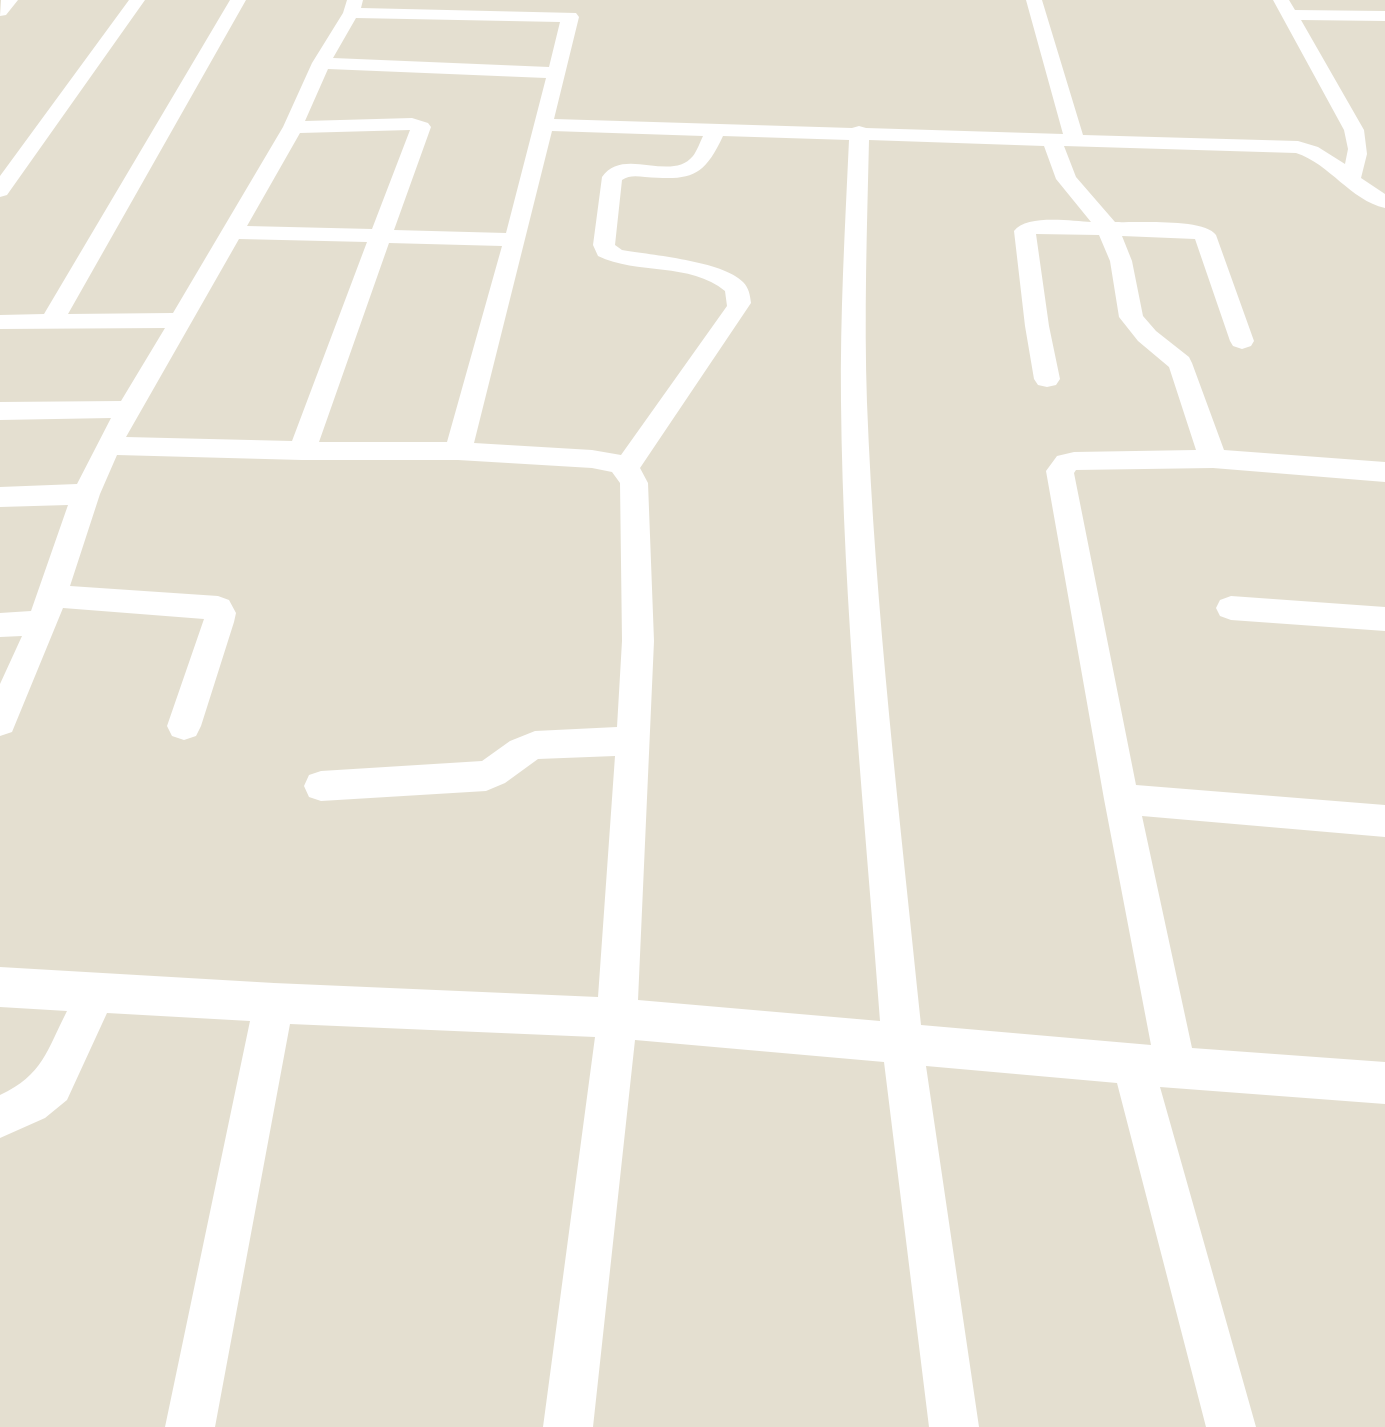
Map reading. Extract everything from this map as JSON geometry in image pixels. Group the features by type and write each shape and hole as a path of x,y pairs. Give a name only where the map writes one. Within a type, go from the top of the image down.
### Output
{"street":[{"path":"0,11 10,0"},
{"path":"0,191 137,0"},
{"path":"51,322 238,0"},
{"path":"1034,0 1063,140 1066,179 1107,227 1121,261 1131,317 1148,336 1180,363 1213,459"},
{"path":"0,722 48,609 86,494 108,446 293,127 321,63 353,7 570,17 515,240 458,451"},
{"path":"1285,7 1357,136 1359,155 1351,178"},
{"path":"1285,7 1385,16"},
{"path":"321,63 556,73"},
{"path":"293,127 412,124 421,127 302,451"},
{"path":"544,125 859,132 1298,147 1314,150 1330,160 1364,191 1385,202"},
{"path":"625,469 739,306 739,296 735,287 713,273 616,256 606,251 604,245 612,177 622,171 669,172 688,169 700,161 716,130"},
{"path":"859,132 853,319 854,404 862,586 902,1043 954,1427"},
{"path":"1047,379 1037,326 1025,231 1035,227 1107,227 1193,231 1205,235 1242,341"},
{"path":"234,232 515,240"},
{"path":"0,322 182,320"},
{"path":"0,411 130,409"},
{"path":"108,446 302,451 458,451 592,459 620,464 630,474 634,495 638,641 617,1018 568,1427"},
{"path":"1176,1068 1121,799 1060,471 1067,463 1074,461 1213,459 1385,472"},
{"path":"0,497 86,494"},
{"path":"0,625 48,609 218,608 221,613 219,622 184,726"},
{"path":"1231,608 1385,619"},
{"path":"321,786 486,776 498,771 525,748 535,745 633,741"},
{"path":"1121,799 1385,821"},
{"path":"0,987 274,1003 617,1018 1176,1068 1385,1083"},
{"path":"0,1117 30,1103 52,1085 96,993"},
{"path":"190,1427 274,1003"},
{"path":"1133,1064 1231,1427"}]}
